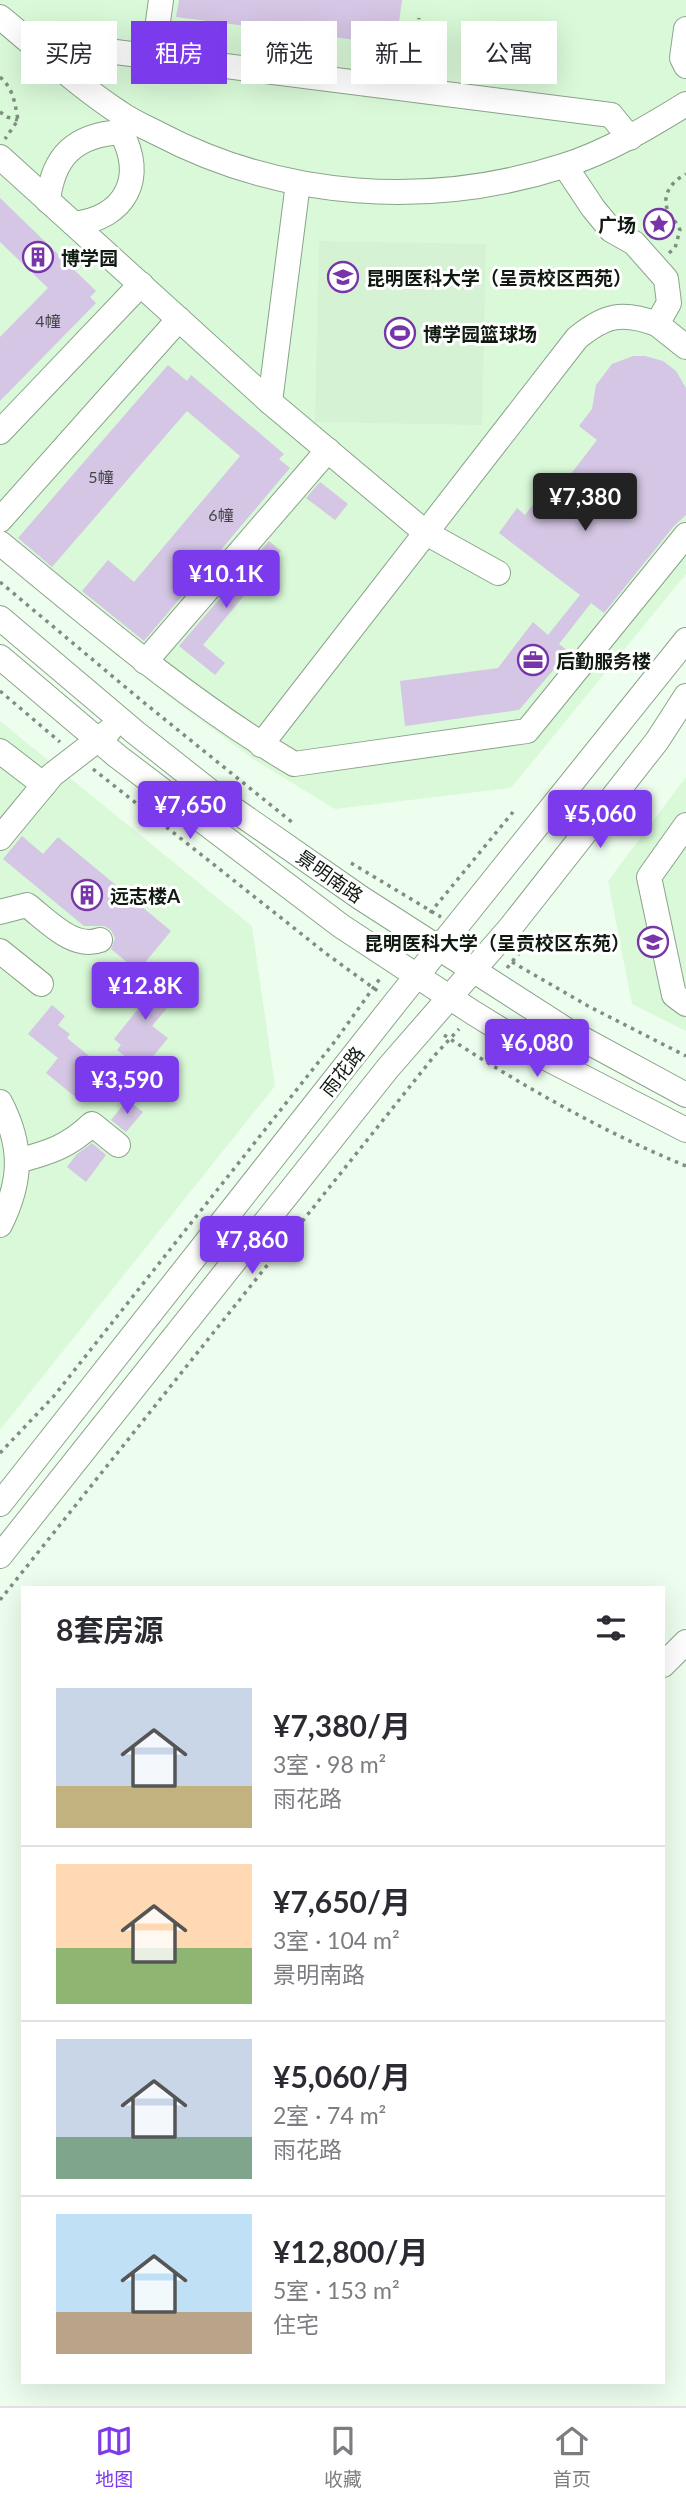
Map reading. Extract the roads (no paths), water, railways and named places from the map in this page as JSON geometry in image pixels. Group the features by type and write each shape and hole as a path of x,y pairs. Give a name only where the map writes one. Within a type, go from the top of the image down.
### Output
{"street":[{"path":"158,21 161,0"},
{"path":"0,17 21,34"},
{"path":"686,29 682,58 686,66"},
{"path":"227,66 611,115 630,138"},
{"path":"79,84 125,125 256,174 325,188 389,192 456,190 565,166 630,138 686,104"},
{"path":"48,201 53,173 69,150 84,139 125,125"},
{"path":"74,224 92,221 108,213 122,201 130,184 133,166 125,125"},
{"path":"0,157 270,402 426,533 498,573"},
{"path":"565,166 611,230 634,243 667,279 669,303 657,324"},
{"path":"270,402 298,183"},
{"path":"0,432 141,284"},
{"path":"261,745 577,338 599,321 628,316 657,324 686,347"},
{"path":"0,520 178,319"},
{"path":"145,662 328,450"},
{"path":"0,543 145,662 261,745 294,764 527,731 686,535"},
{"name":"景明南路","path":"0,618 226,804 361,898 568,1031 686,1095"},
{"name":"雨花路","path":"0,1504 456,926 686,640"},
{"name":"景明南路","path":"0,657 98,740 330,918 550,1060 686,1130"},
{"name":"雨花路","path":"0,1556 449,996 473,970 502,956 657,741 686,696"},
{"path":"0,838 48,780 122,721"},
{"path":"0,751 48,780"},
{"path":"686,825 649,877 674,995 686,1004"},
{"path":"0,912 27,905 82,943 100,940"},
{"path":"0,951 41,984"},
{"path":"0,1102 12,1124 18,1172 12,1201 0,1226"},
{"path":"17,1161 51,1152 76,1139 92,1124 118,1146"},
{"path":"665,1663 686,1642"}],"place":[{"name":"广场","path":"659,224"},
{"name":"博学园","path":"38,257"},
{"name":"昆明医科大学（呈贡校区西苑）","path":"343,277"},
{"name":"博学园篮球场","path":"400,333"},
{"name":"后勤服务楼","path":"533,660"},
{"name":"远志楼A","path":"87,895"},
{"name":"昆明医科大学（呈贡校区东苑）","path":"653,942"}]}
